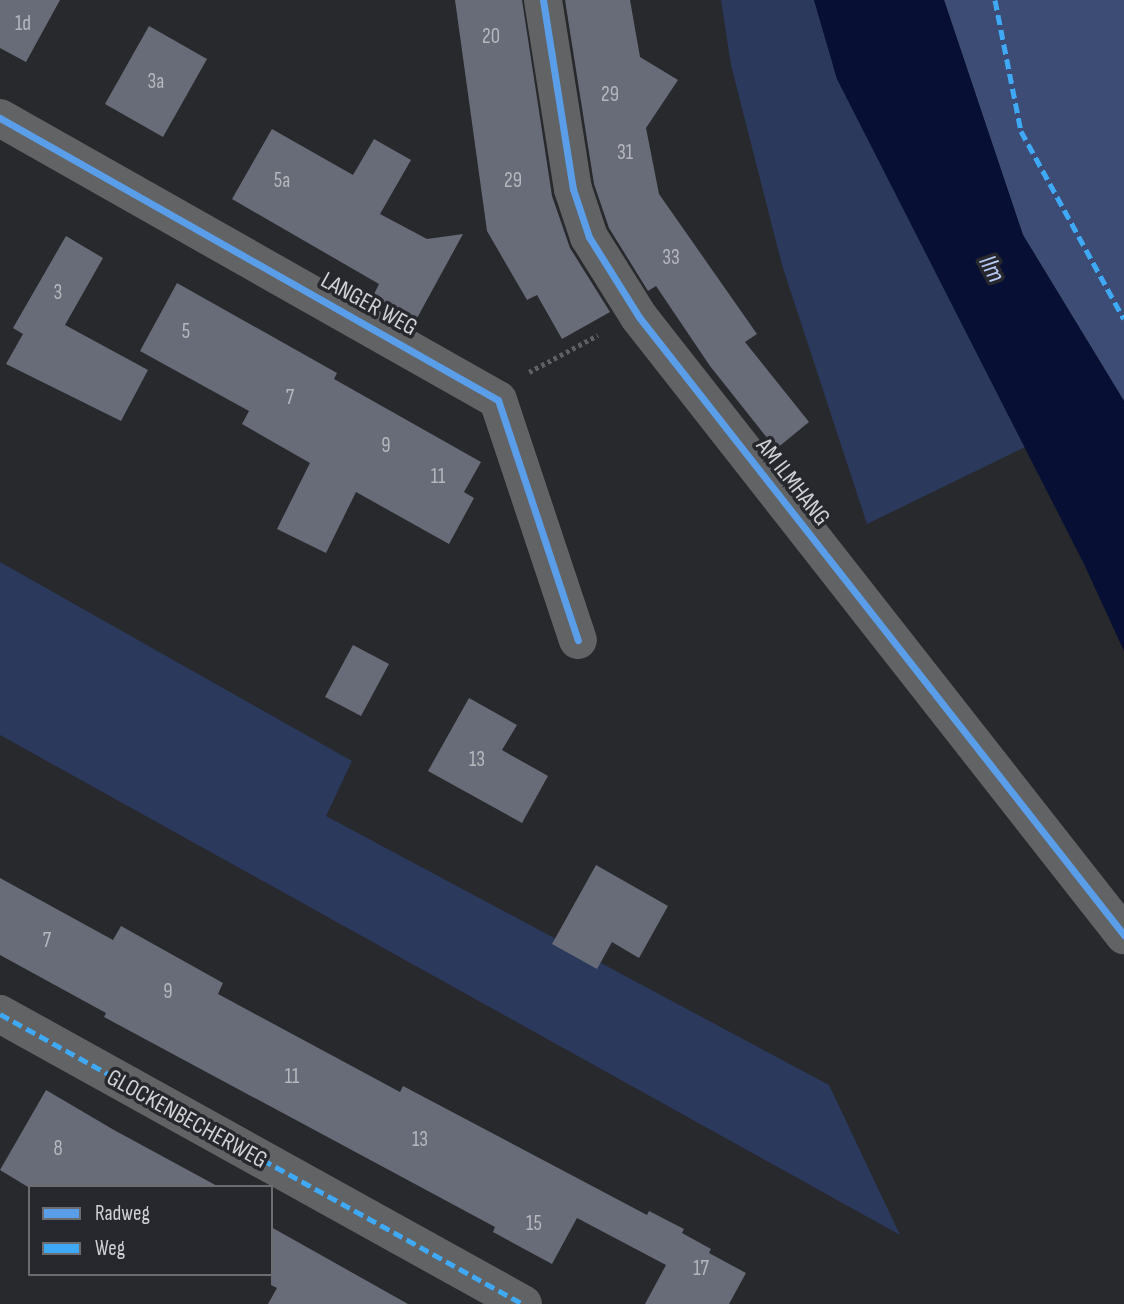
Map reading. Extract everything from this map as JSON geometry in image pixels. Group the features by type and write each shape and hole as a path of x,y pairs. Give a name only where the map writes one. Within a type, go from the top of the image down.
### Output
{"street":[{"name":"AM ILMHANG","path":"543,0 573,189 589,237 639,317 1124,935"},
{"name":"LANGER WEG","path":"0,118 498,400 578,640"},
{"name":"GLOCKENBECHERWEG","path":"0,1014 523,1304"}],"path":[{"path":"516,379 585,342"}],"shaded area":[{"path":"721,0 814,0 837,79 1025,447 867,524 782,265 731,65"},
{"path":"944,0 1124,0 1124,401 1023,235"},
{"path":"0,562 352,761 326,816 829,1085 900,1235 0,735"}],"water":[{"name":"Ilm","path":"814,0 944,0 1023,235 1124,401 1124,651 1084,564 837,79"}],"building":[{"path":"0,0 60,0 26,62 0,48"},
{"path":"455,0 522,0 552,196 570,248 610,312 562,339 537,295 527,300 487,231"},
{"path":"565,0 630,0 640,57 678,80 646,128 659,194 757,334 745,342 809,422 776,449 710,366 656,286 648,291 609,228 594,184"},
{"path":"149,26 207,59 163,137 105,104"},
{"path":"272,129 353,175 374,139 411,160 380,214 427,239 463,234 416,320 373,296 379,284 232,199"},
{"path":"66,236 103,258 65,325 148,370 121,421 6,364 23,334 13,328"},
{"path":"177,283 337,373 334,379 481,462 464,492 474,498 449,544 356,492 326,553 277,529 310,463 242,424 249,411 140,351"},
{"path":"353,645 389,664 361,716 325,697"},
{"path":"469,698 517,725 502,750 548,776 522,823 428,771"},
{"path":"596,865 668,906 639,958 612,942 597,969 552,944"},
{"path":"0,878 113,940 121,926 223,983 218,994 400,1092 403,1086 647,1215 649,1211 684,1229 682,1233 711,1249 709,1253 746,1273 729,1304 645,1304 666,1265 577,1218 552,1264 493,1232 495,1227 104,1017 106,1013 0,955"},
{"path":"46,1090 215,1185 28,1187 0,1170"},
{"path":"273,1228 408,1304 268,1304 277,1288 271,1285"}],"marked path":[{"path":"995,0 1021,131 1124,319"},
{"path":"0,1014 523,1304"}],"cycle path":[{"path":"543,0 573,189 589,237 639,317 1124,935"},
{"path":"0,118 498,400 578,640"}]}
